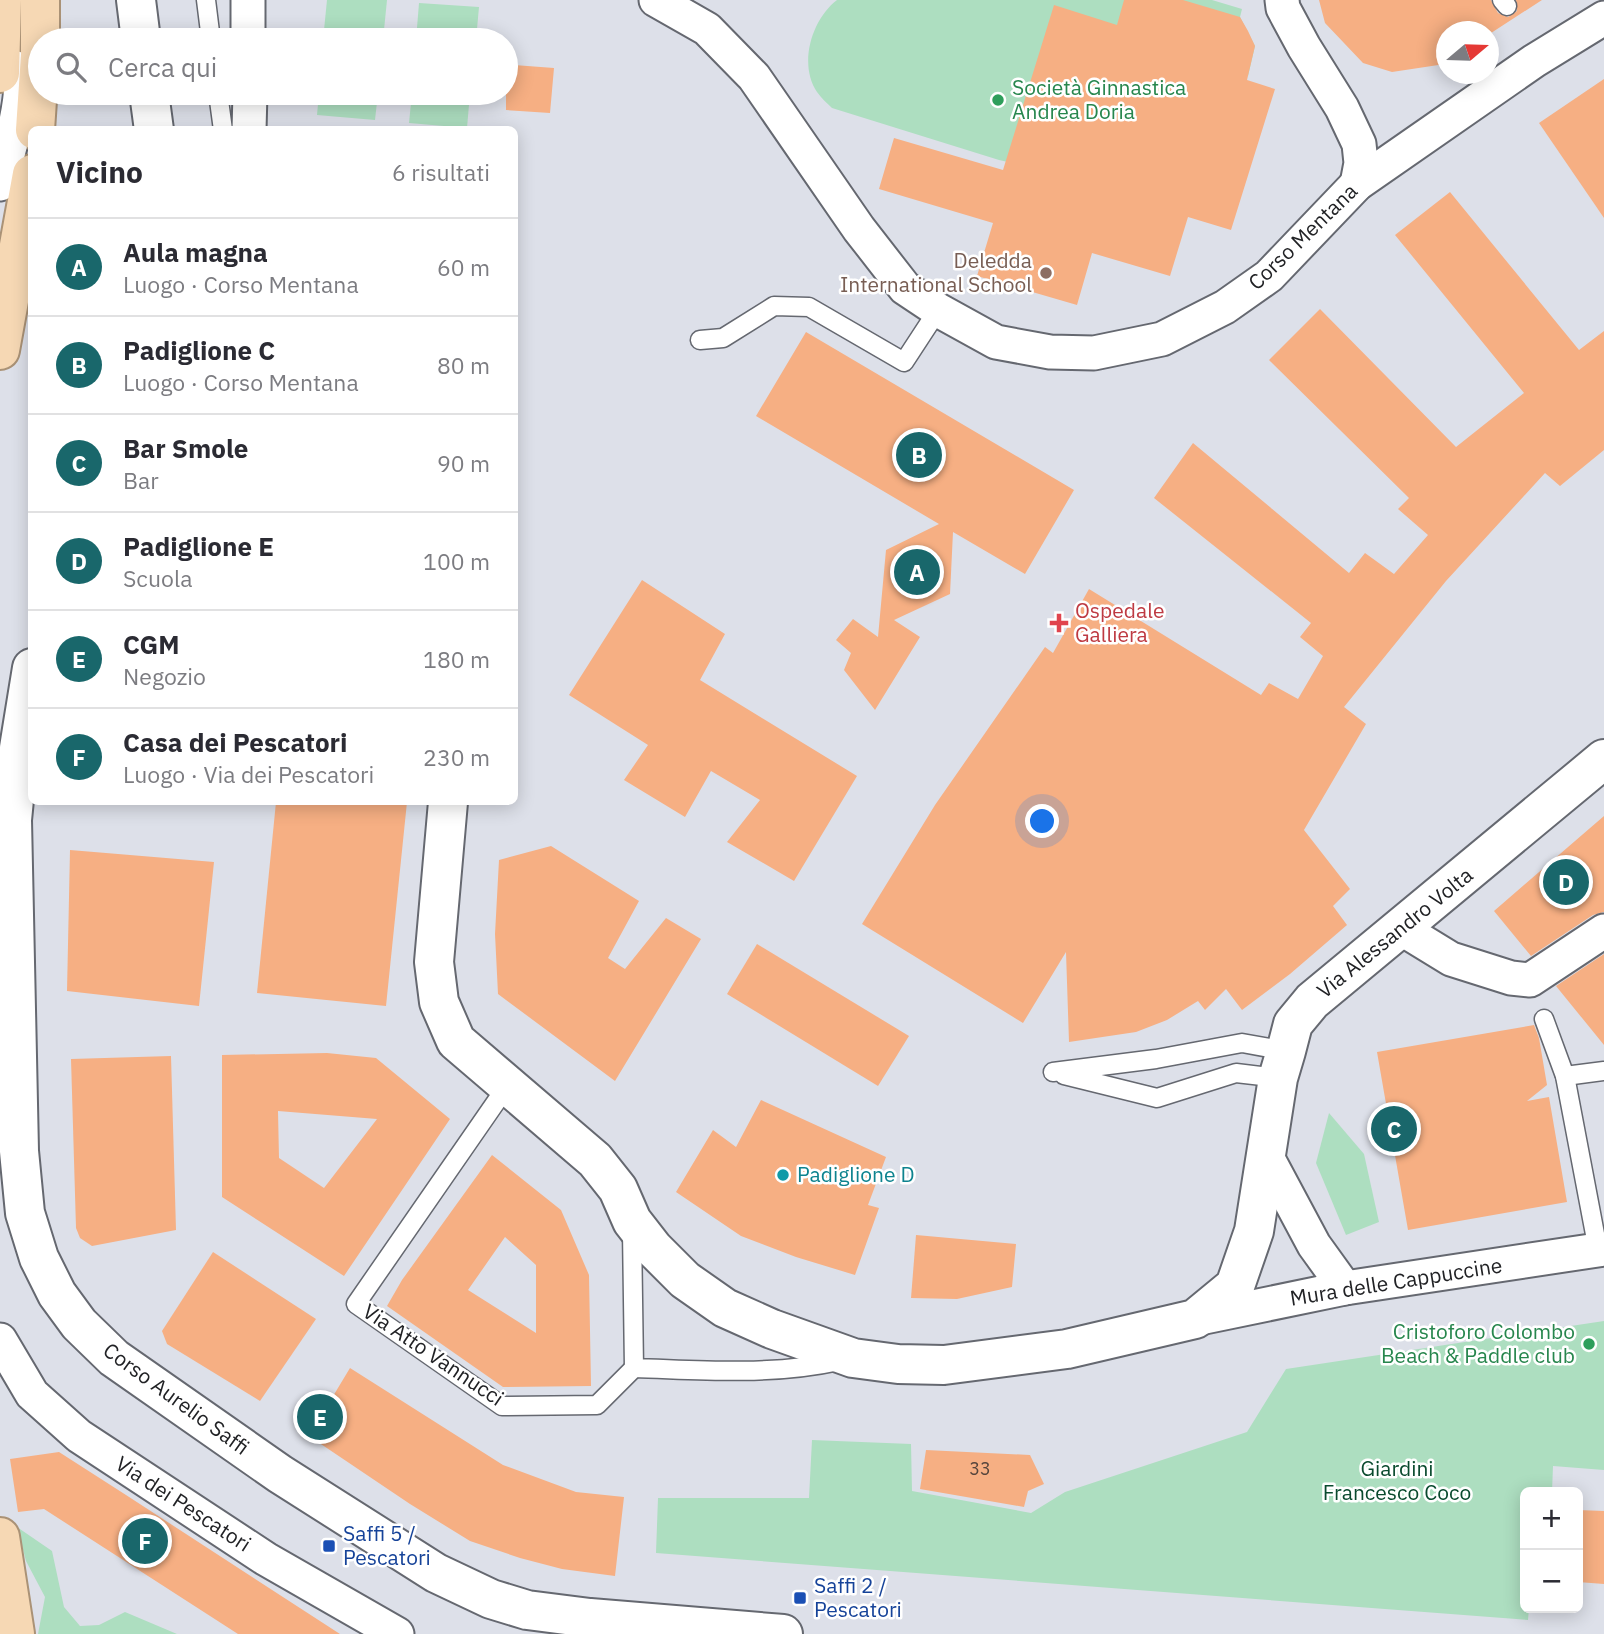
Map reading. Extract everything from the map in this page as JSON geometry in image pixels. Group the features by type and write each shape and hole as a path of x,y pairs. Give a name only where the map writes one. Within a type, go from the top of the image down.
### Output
{"highway":[{"path":"2,0 4,64"},
{"path":"40,0 40,28"},
{"path":"35,126 37,105"},
{"path":"0,349 28,198"},
{"path":"0,1537 15,1634"}],"street":[{"path":"0,98 10,0"},
{"path":"136,0 140,28"},
{"path":"247,0 248,28"},
{"name":"Corso Mentana","path":"656,0 704,14 754,77 859,229 905,288 996,342 1050,352 1094,353 1162,339 1225,307 1269,276 1357,184 1534,61 1604,18"},
{"path":"1282,0 1283,8 1342,108 1359,144 1361,163 1357,184"},
{"path":"0,184 21,91 21,75 4,64"},
{"path":"151,105 153,126"},
{"path":"249,126 250,105"},
{"name":"Corso Aurelio Saffi","path":"28,693 12,820 19,1151 25,1213 39,1258 57,1294 79,1324 114,1358 280,1474 436,1573 491,1599 527,1610 590,1618 783,1634"},
{"name":"Via Alessandro Volta","path":"1254,1231 1282,1064 1293,1024 1312,1001 1604,760"},
{"path":"448,805 434,962 439,1002 456,1041 595,1160 618,1189 632,1221"},
{"path":"1402,929 1451,959 1511,978 1530,980 1604,931"},
{"path":"1267,1157 1314,1245 1345,1288"},
{"name":"Mura delle Cappuccine","path":"632,1221 653,1248 685,1280 725,1308 772,1329 853,1358 898,1364 944,1365 1067,1349 1345,1288 1601,1249"},
{"name":"Mura delle Cappuccine","path":"1195,1319 1235,1286 1254,1231"},
{"name":"Via dei Pescatori","path":"0,1340 32,1394 79,1436 266,1559 397,1634"}],"lane":[{"path":"206,0 210,28"},
{"path":"220,105 222,126"},
{"path":"701,340 723,338 774,306 809,307 904,362 938,310"},
{"name":"Mura delle Cappuccine","path":"1544,1019 1565,1076 1601,1249"},
{"path":"1242,1043 1282,1064 1236,1073 1157,1098 1054,1072 1156,1059 1242,1043"},
{"path":"1565,1076 1604,1070"},
{"name":"Via Atto Vannucci","path":"507,1086 356,1304 502,1406 597,1405 634,1368"},
{"path":"632,1221 634,1368"},
{"name":"Mura delle Cappuccine","path":"634,1368 755,1372 805,1368 853,1358"}],"green space":[{"path":"327,0 387,0 384,28 324,28"},
{"name":"Società Ginnastica Andrea Doria","path":"837,0 1212,0 1242,9 1240,17 1255,46 1248,76 1184,58 1143,193 999,160 832,108 811,81 808,56 810,43 821,18"},
{"path":"419,3 479,7 477,28 417,28"},
{"path":"318,105 377,105 375,120 317,115"},
{"path":"411,105 469,105 467,126 409,123"},
{"path":"1329,1113 1364,1154 1379,1222 1346,1235 1316,1163"},
{"name":"Giardini Francesco Coco","path":"1604,1321 1604,1470 1553,1466 1552,1487 1520,1487 1520,1613 1529,1613 1528,1620 656,1553 658,1498 809,1498 812,1440 911,1444 912,1491 1031,1513 1065,1492 1247,1432 1286,1369"},
{"path":"17,1527 52,1551 64,1607 80,1626 99,1625 125,1612 177,1634 38,1634 45,1597 26,1561"}],"building":[{"path":"1124,0 1183,0 1240,17 1255,46 1247,80 1275,89 1231,230 1188,217 1170,276 1092,253 1077,305 977,276 993,223 879,189 894,138 1003,170 1054,5 1117,25"},
{"path":"1319,0 1491,0 1498,13 1508,17 1517,11 1516,0 1542,0 1499,28 1499,21 1436,21 1436,65 1392,72 1363,63 1325,23"},
{"path":"518,65 554,68 550,113 506,110 506,105 518,105"},
{"path":"1604,79 1604,218 1539,123"},
{"path":"1450,192 1579,350 1604,331 1604,450 1560,486 1545,473 1446,581 1344,707 1366,724 1304,830 1350,889 1333,906 1347,925 1290,974 1242,1010 1226,989 1205,1010 1198,1001 1167,1020 1136,1032 1069,1042 1066,952 1023,1023 862,924 935,805 1045,647 1053,653 1089,589 1261,695 1269,683 1298,699 1323,656 1300,637 1311,623 1154,498 1193,443 1349,573 1365,553 1394,574 1428,535 1398,509 1409,498 1269,360 1320,309 1456,447 1524,393 1395,235"},
{"path":"806,332 1074,490 1025,574 953,532 950,594 894,620 920,637 875,710 844,670 851,653 836,640 853,619 878,637 886,550 939,524 756,416"},
{"path":"642,580 725,634 700,680 857,776 794,881 727,842 760,800 711,771 685,817 624,780 648,745 569,695"},
{"path":"276,805 407,805 386,1006 257,993"},
{"path":"1604,816 1604,912 1593,915 1531,956 1494,911"},
{"path":"551,846 639,901 608,958 625,969 666,918 701,939 615,1081 498,994 495,934 499,860"},
{"path":"70,850 214,862 199,1006 67,991"},
{"path":"757,944 909,1036 878,1086 727,994"},
{"path":"1604,954 1604,1045 1556,986"},
{"path":"1534,1025 1539,1038 1547,1085 1527,1101 1549,1097 1567,1202 1408,1230 1377,1052"},
{"path":"327,1053 376,1058 450,1119 344,1276 222,1197 222,1055","holes":["278,1111 377,1119 324,1188 279,1158"]},
{"path":"171,1056 176,1230 92,1246 80,1238 76,1228 71,1059"},
{"name":"Padiglione D","path":"761,1100 886,1157 868,1205 879,1208 855,1275 741,1236 676,1192 713,1130 736,1147"},
{"path":"492,1155 561,1210 589,1275 591,1386 503,1387 387,1306 402,1280","holes":["505,1237 536,1265 536,1333 468,1290"]},
{"path":"916,1235 1016,1244 1012,1287 957,1299 911,1298"},
{"path":"213,1252 316,1319 260,1401 167,1344 162,1331"},
{"path":"350,1368 503,1465 576,1492 624,1497 615,1576 562,1569 470,1541 309,1436"},
{"path":"926,1450 1030,1455 1044,1484 1028,1491 1024,1507 920,1489"},
{"path":"59,1452 340,1634 238,1634 44,1509 18,1512 10,1459"},
{"path":"1583,1510 1604,1511 1604,1584 1583,1582"}],"place":[{"name":"Società Ginnastica Andrea Doria","path":"998,100"},
{"name":"Deledda International School","path":"1046,273"},
{"name":"Padiglione C","path":"919,455"},
{"name":"Aula magna","path":"917,572"},
{"name":"Ospedale Galliera","path":"1059,623"},
{"name":"Padiglione E","path":"1566,882"},
{"name":"Bar Smole","path":"1394,1129"},
{"name":"Padiglione D","path":"783,1175"},
{"name":"Cristoforo Colombo Beach & Paddle club","path":"1589,1344"},
{"name":"CGM","path":"320,1417"},
{"name":"Casa dei Pescatori","path":"145,1541"},
{"name":"Saffi 5 / Pescatori","path":"329,1546"},
{"name":"Saffi 2 / Pescatori","path":"800,1598"}]}
